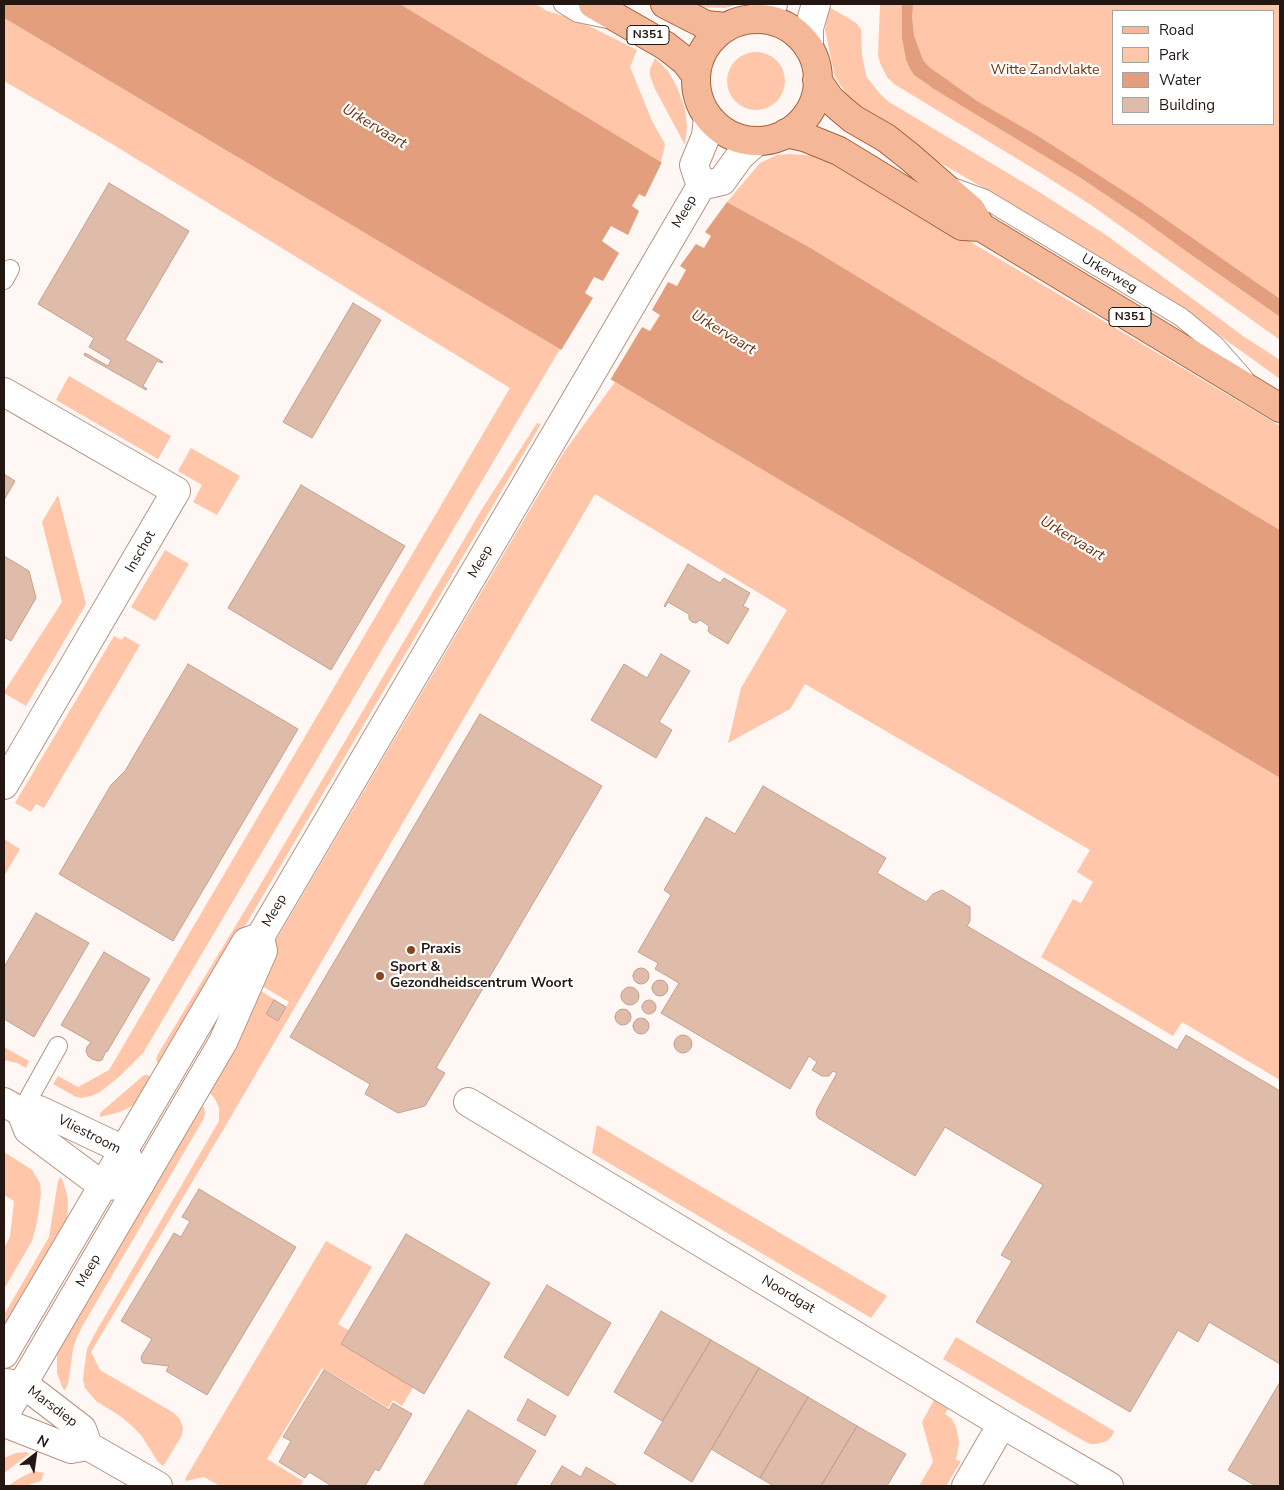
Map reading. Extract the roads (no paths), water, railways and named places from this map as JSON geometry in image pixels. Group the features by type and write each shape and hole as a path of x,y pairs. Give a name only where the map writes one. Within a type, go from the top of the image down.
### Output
{"main road":[{"name":"N351","path":"593,4 666,46 685,61 696,75"},
{"name":"N351","path":"665,4 706,25 726,27"},
{"path":"809,48 809,28 816,4"},
{"name":"N351","path":"764,11 771,21 786,27 799,36 809,48 818,80 815,96 809,111 799,124 786,133 772,139 757,140 733,136 708,117 697,93 696,75 700,59 708,44 719,32 726,27 764,11"},
{"name":"Urkerweg","path":"818,80 830,99 853,119 886,138 910,157 971,210 981,227"},
{"name":"Meep","path":"4,1354 246,942 260,937 700,186 694,165 706,136 708,117"},
{"name":"Urkerweg","path":"786,133 815,140 839,151 962,226 981,227 1270,401"},
{"name":"Meep","path":"700,186 722,181 740,156 757,140"},
{"name":"Inschot","path":"4,392 176,491 4,785"},
{"name":"Meep","path":"4,1416 13,1384 140,1184 223,1042 263,951 260,937"},
{"name":"Noordgat","path":"468,1102 1002,1424 1109,1486"},
{"name":"Vliestroom","path":"12,1107 40,1110 124,1150 140,1184"},
{"name":"Vliestroom","path":"12,1107 28,1130 103,1186"},
{"path":"103,1186 140,1184"},
{"name":"Marsdiep","path":"4,1421 71,1449 88,1446 82,1429 13,1384"},
{"path":"966,1486 1002,1424"},
{"path":"88,1446 158,1486"}],"lane":[{"name":"N351","path":"563,4 578,12 626,23"},
{"name":"Urkerweg","path":"939,182 985,200 1180,317 1215,345 1270,401"},
{"path":"12,1107 58,1046"}],"water":[{"name":"Urkervaart","path":"4,4 400,4 727,202 809,247 1280,530 1280,778 4,18"},
{"path":"902,4 913,4 914,36 923,60 929,67 977,101 1038,136 1142,203 1280,299 1280,317 1079,177 914,75 906,60 902,39"}],"place":[{"name":"Praxis","path":"411,950"},
{"name":"Sport & Gezondheidscentrum Woort","path":"380,976"}],"park label":[{"name":"Witte Zandvlakte","path":"1045,71"}]}
